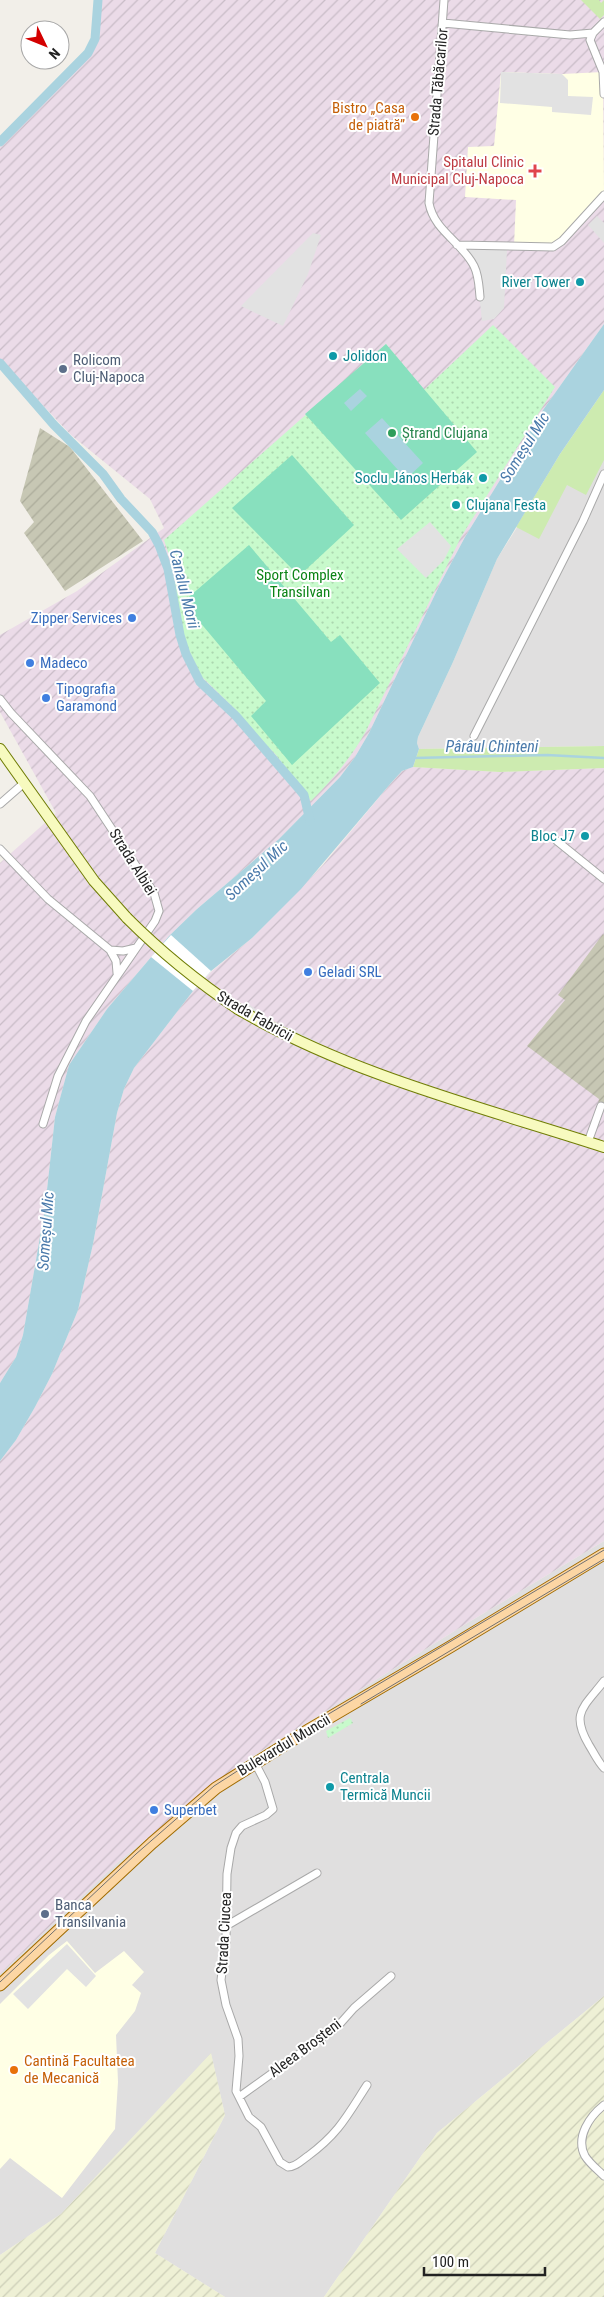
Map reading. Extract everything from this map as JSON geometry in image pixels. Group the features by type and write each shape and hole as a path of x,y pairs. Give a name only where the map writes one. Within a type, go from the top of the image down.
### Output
{"main road":[{"name":"Strada Fabricii","path":"0,749 94,881 127,918 205,987 274,1030 345,1061 604,1147"},
{"name":"Bulevardul Muncii","path":"0,1984 189,1809 216,1788 604,1554"}],"street":[{"name":"Strada Tăbăcarilor","path":"444,0 429,203 431,214 474,265 478,275 480,297"},
{"path":"604,22 593,33 591,45 603,72 604,94"},
{"path":"443,23 570,34 593,33"},
{"path":"457,245 553,247 562,241 604,195"},
{"path":"474,736 583,521 604,474"},
{"name":"Strada Albiei","path":"0,699 10,713 90,796 158,902 158,916 93,1009 65,1061 43,1124"},
{"path":"0,804 24,783"},
{"path":"557,841 604,879"},
{"path":"0,849 48,898 110,950 116,961 117,974"},
{"path":"110,950 123,951 136,948"},
{"path":"588,1142 601,1106"},
{"path":"604,1681 582,1710 579,1722 586,1739 604,1768"},
{"name":"Strada Ciucea","path":"255,1763 265,1782 273,1809 247,1823 236,1833 231,1848 227,1874 226,1926 221,1980 226,2005 238,2039 239,2056 236,2086 239,2097 249,2117 261,2127 280,2162 288,2167 292,2167 335,2134 354,2108 367,2085"},
{"path":"226,1926 317,1873"},
{"name":"Aleea Broșteni","path":"239,2097 338,2026 354,2008 391,1976"},
{"path":"604,2105 586,2126 582,2139 585,2155 604,2176"}],"shaded area":[{"path":"101,0 604,0 604,324 543,410 465,537 440,584 369,733 355,757 340,777 279,839 197,909 169,936 107,1009 69,1065 55,1117 45,1208 23,1335 16,1357 0,1383 0,863 56,813 0,712 0,635 77,591 164,528 150,499 71,435 0,360 0,147 90,55 99,40"},
{"name":"Spitalul Clinic Municipal Cluj-Napoca","path":"501,72 562,74 603,72 604,195 553,247 514,246 516,200 465,197 468,147 494,146"},
{"path":"501,72 562,74 568,80 568,96 593,97 591,115 552,112 552,107 500,103"},
{"path":"597,216 604,223 604,243 588,225"},
{"path":"313,233 321,235 308,274 283,326 241,306"},
{"path":"461,249 507,250 504,308 494,319 482,321 477,275"},
{"path":"604,390 604,746 419,749 418,737 453,662 497,559"},
{"path":"40,428 70,447 143,541 65,591 24,533 34,522 20,501"},
{"path":"430,522 451,546 444,560 426,578 397,549"},
{"path":"413,767 500,772 604,768 604,1541 469,1622 242,1763 119,1861 0,1974 0,1461 16,1440 35,1407 52,1374 78,1310 93,1244 117,1113 124,1089 134,1068 193,991 212,971 252,938 323,865 402,771"},
{"path":"603,934 604,1107 598,1104 599,1099 527,1046 565,1000 558,995"},
{"path":"247,1003 269,1019 320,1043 314,1054 262,1028 239,1013"},
{"path":"604,1541 604,1996 437,2133 324,2297 225,2297 155,2253 225,2115 211,2054 61,2214 0,2255 0,1974 119,1861 242,1763 469,1622"},
{"path":"67,1941 95,1973 124,1951 144,1972 132,1985 141,1993 135,2011 116,2035 118,2082 115,2129 62,2198 10,2158 0,2169 0,2004 49,1955"},
{"path":"67,1944 96,1976 86,1987 67,1969 28,2009 13,1994"},
{"path":"604,1996 604,2297 324,2297 437,2133"},
{"path":"211,2053 225,2115 155,2253 225,2297 0,2297 0,2255 61,2214"}],"green space":[{"path":"581,0 599,0 601,3 604,0 604,15 600,19"},
{"name":"Sport Complex Transilvan","path":"493,325 555,387 461,537 366,731 341,768 311,801 276,755 244,722 237,711 202,677 186,644 178,606 173,567 164,540 386,344 424,390"},
{"name":"Ștrand Clujana","path":"386,344 477,452 401,520 305,414"},
{"path":"604,390 604,460 586,495 567,485 539,539 516,527 560,454"},
{"path":"292,455 354,525 299,576 232,508"},
{"path":"249,545 331,642 340,635 380,683 292,765 251,716 266,701 183,602"},
{"path":"604,746 604,768 500,772 413,767 419,749"},
{"path":"350,1718 353,1723 328,1738 326,1731"}],"water":[{"name":"Someșul Mic","path":"604,324 604,390 560,454 497,559 453,662 418,737 419,749 413,767 402,771 301,889 252,938 211,971 193,991 134,1068 124,1089 117,1113 93,1244 78,1310 52,1374 35,1407 16,1440 0,1461 0,1383 16,1357 23,1335 45,1208 55,1117 69,1065 107,1009 169,936 197,909 279,839 340,777 355,757 369,733 440,584 465,537 543,410"},
{"path":"360,389 367,396 351,411 344,403"},
{"path":"382,418 423,463 406,479 365,433"}],"pier":[{"path":"171,935 211,971 193,991 151,957"}],"waterway":[{"name":"Canalul Morii","path":"0,142 88,53 95,39 98,0"},
{"name":"Canalul Morii","path":"0,363 54,425 103,474 121,499 152,532 168,569 180,635 186,654 200,682 236,716 304,795 310,821"},
{"name":"Pârâul Chinteni","path":"414,758 547,755 604,758"}],"tram line":[{"path":"0,1982 136,1854 214,1786 295,1734 604,1550"},
{"path":"361,1704 604,1559"}],"place":[{"name":"Bistro „Casa de piatră”","path":"415,117"},
{"name":"Spitalul Clinic Municipal Cluj-Napoca","path":"535,171"},
{"name":"River Tower","path":"580,282"},
{"name":"Jolidon","path":"333,356"},
{"name":"Rolicom Cluj-Napoca","path":"63,369"},
{"name":"Ștrand Clujana","path":"392,433"},
{"name":"Soclu János Herbák","path":"483,478"},
{"name":"Clujana Festa","path":"456,505"},
{"name":"Zipper Services","path":"132,618"},
{"name":"Madeco","path":"30,663"},
{"name":"Tipografia Garamond","path":"46,698"},
{"name":"Bloc J7","path":"585,836"},
{"name":"Geladi SRL","path":"308,972"},
{"name":"Centrala Termică Muncii","path":"330,1787"},
{"name":"Superbet","path":"154,1810"},
{"name":"Banca Transilvania","path":"45,1914"},
{"name":"Cantină Facultatea de Mecanică","path":"14,2070"}]}
